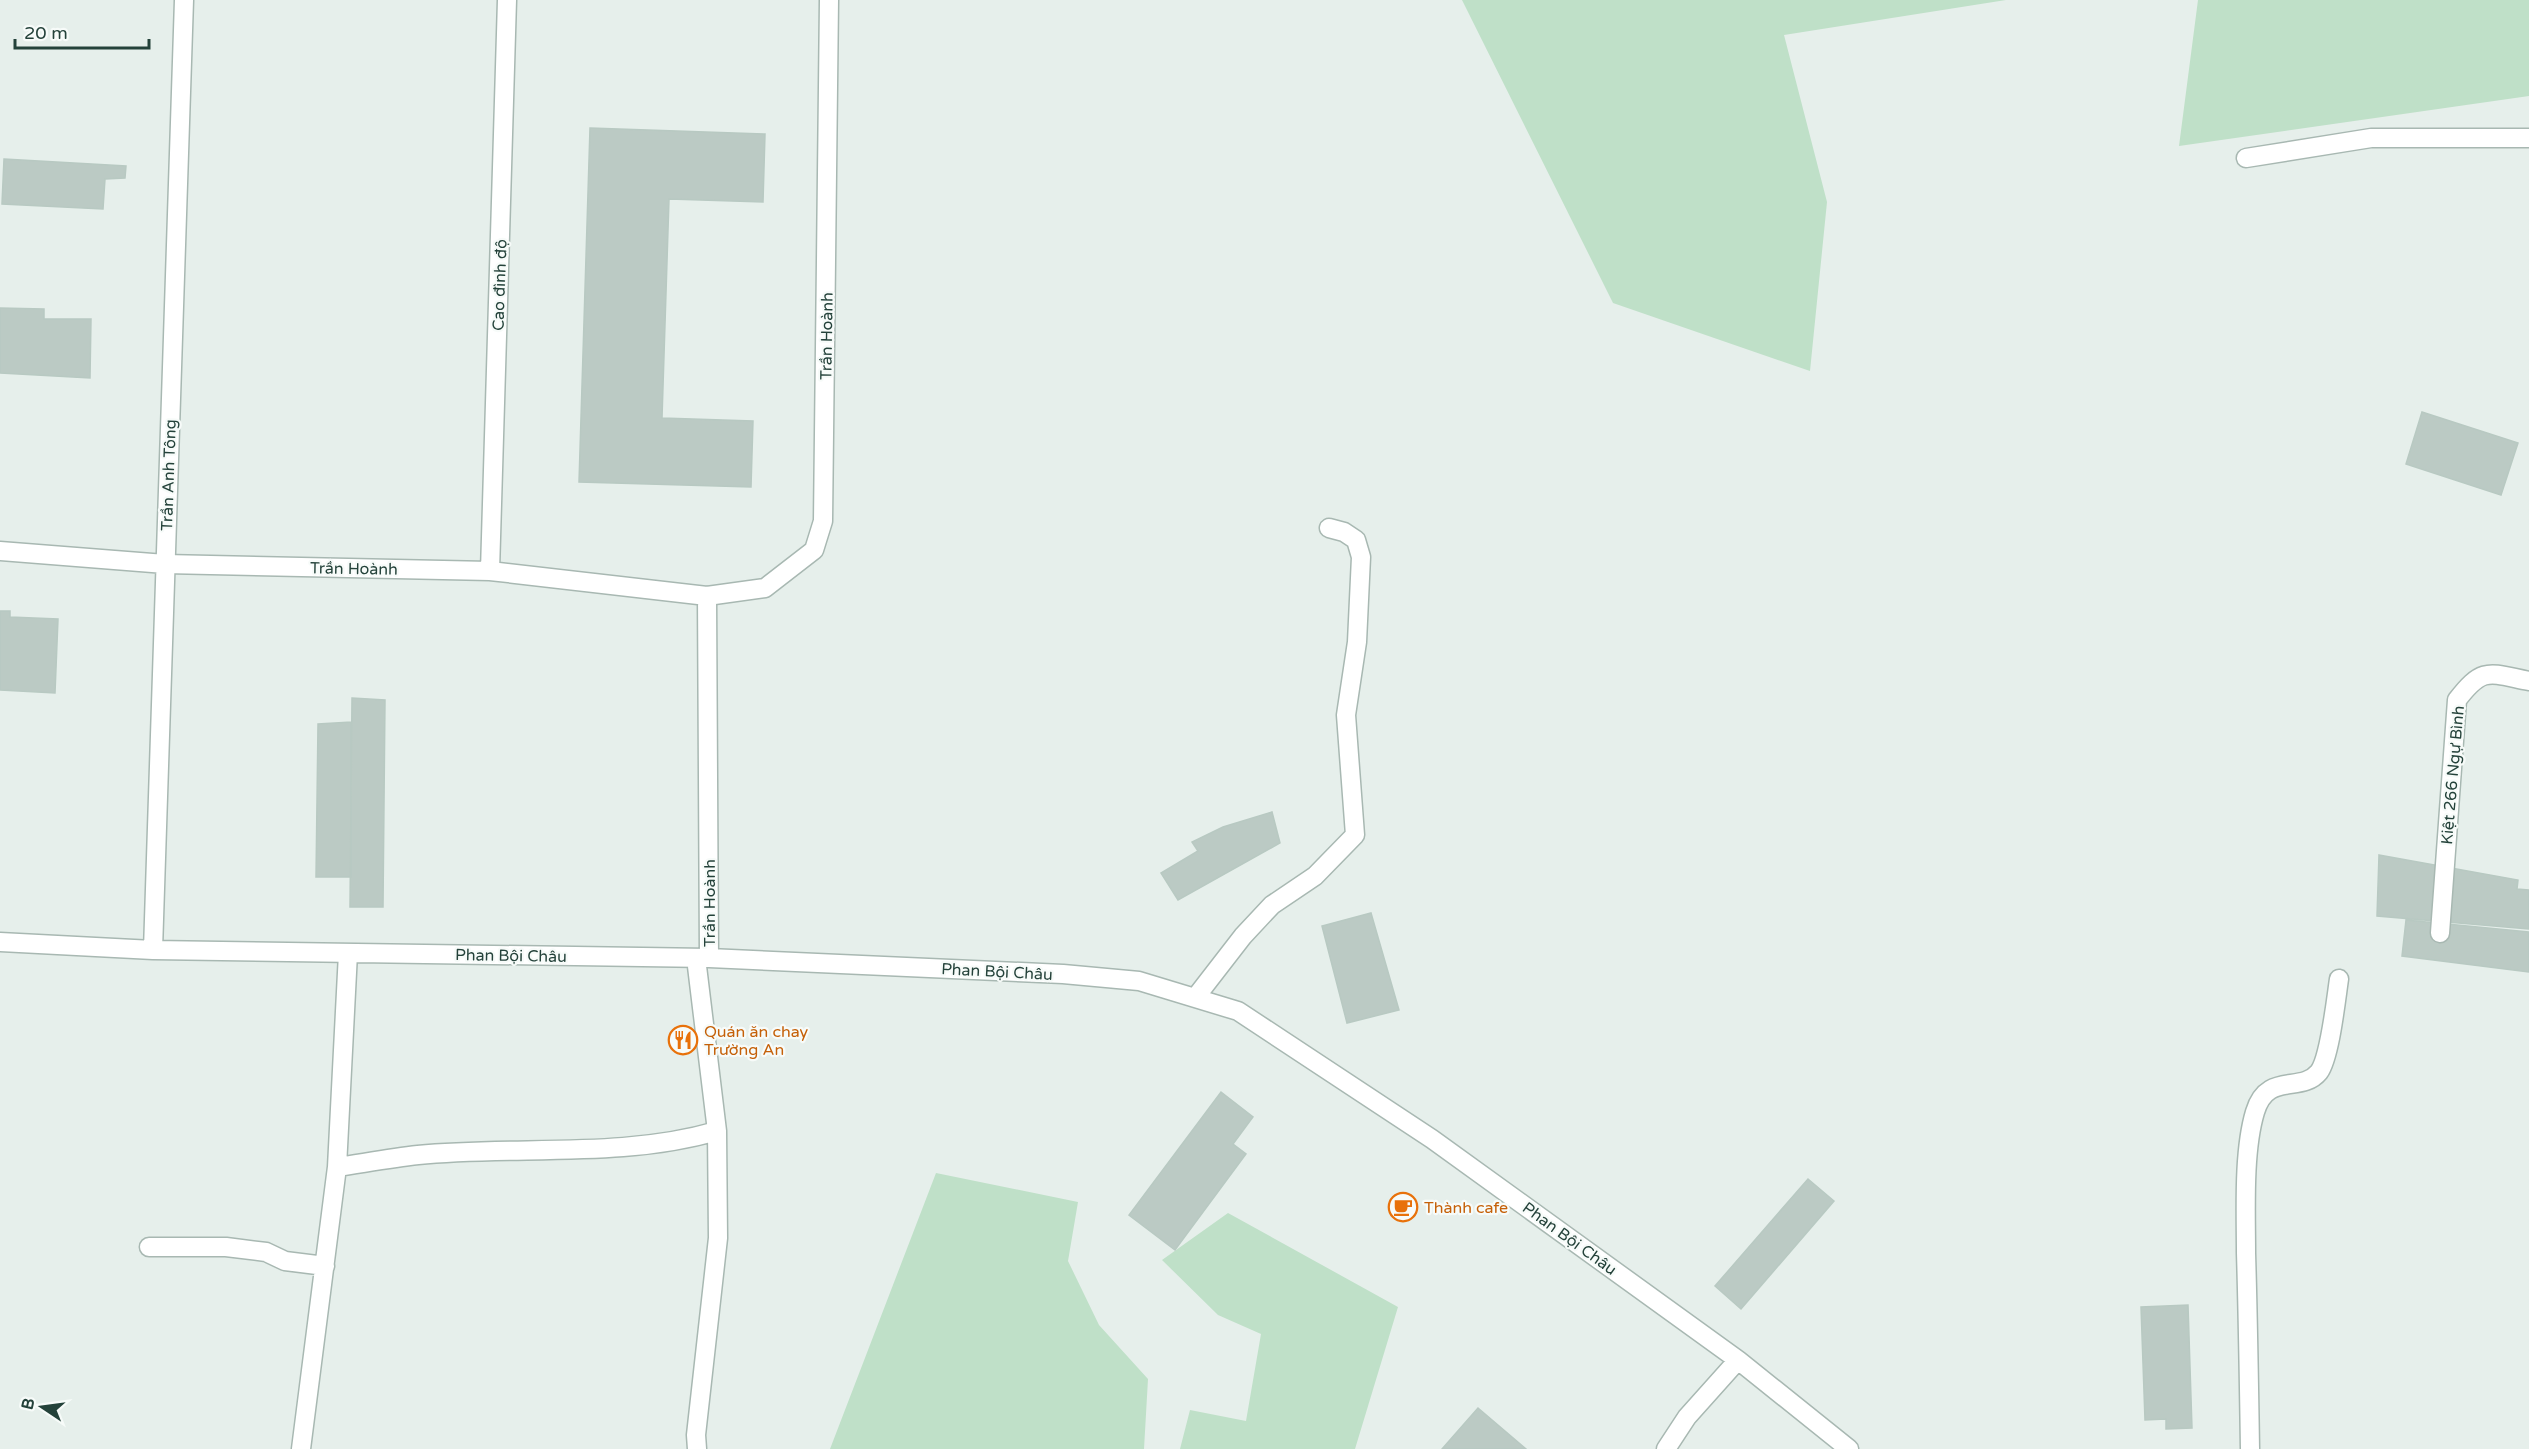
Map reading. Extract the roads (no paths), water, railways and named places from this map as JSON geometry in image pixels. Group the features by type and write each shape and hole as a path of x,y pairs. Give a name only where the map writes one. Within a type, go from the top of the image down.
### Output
{"street":[{"name":"Trần Anh Tông","path":"153,950 184,0"},
{"name":"Cao đình độ","path":"490,571 507,0"},
{"name":"Trần Hoành","path":"0,551 165,564 490,571 707,596 765,588 813,550 823,521 829,0"},
{"path":"2246,158 2371,138 2529,138"},
{"path":"1196,998 1243,936 1272,905 1315,876 1355,835 1346,715 1357,642 1361,557 1356,540 1344,532 1329,528"},
{"name":"Trần Hoành","path":"697,1449 696,1435 718,1238 717,1131 703,958 707,596"},
{"name":"Kiệt 266 Ngự Bình","path":"2440,933 2457,700 2473,680 2485,675 2529,681"},
{"name":"Phan Bội Châu","path":"0,942 153,950 703,958 1064,974 1139,981 1238,1011 1432,1139 1738,1360 1849,1449"},
{"path":"301,1449 337,1167 348,953"},
{"path":"2250,1449 2246,1207 2251,1128 2260,1098 2274,1086 2310,1080 2320,1071 2326,1054 2339,979"},
{"path":"337,1167 418,1155 636,1147 686,1140 717,1131"},
{"path":"149,1247 226,1247 266,1252 285,1261 326,1266"},
{"path":"1666,1449 1687,1417 1738,1360"}],"place":[{"name":"Quán ăn chay Trường An","path":"683,1040"},
{"name":"Thành cafe","path":"1403,1207"}]}
